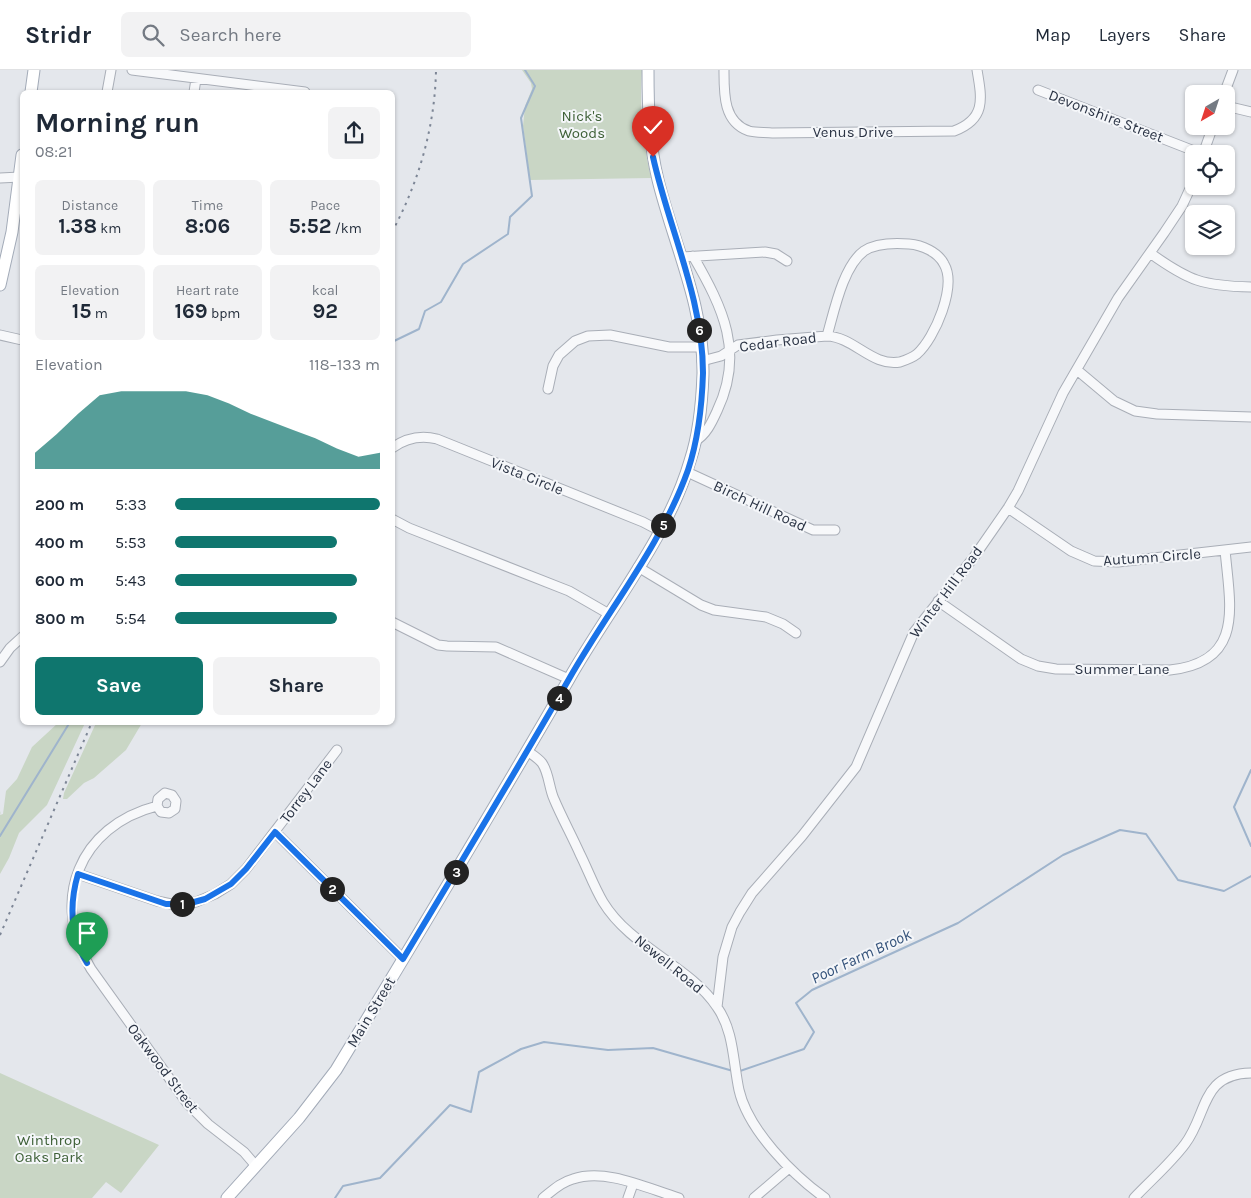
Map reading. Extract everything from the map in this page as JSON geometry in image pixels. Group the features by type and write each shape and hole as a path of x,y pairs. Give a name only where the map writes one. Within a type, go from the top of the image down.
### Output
{"main road":[{"path":"31,90 34,70"},
{"name":"Main Street","path":"227,1198 299,1118 336,1070 569,679 660,531 687,472 695,442 701,400 701,347 688,257 658,178 649,128 648,70"},
{"path":"0,285 20,194"}],"street":[{"path":"107,90 111,70"},
{"path":"132,70 288,90"},
{"name":"Venus Drive","path":"724,70 726,106 734,121 750,131 783,133 954,131 975,118 980,110 981,99 977,70"},
{"path":"1227,85 1233,70"},
{"path":"194,90 196,79"},
{"name":"Devonshire Street","path":"1038,90 1185,147"},
{"path":"1235,108 1251,112"},
{"path":"0,178 20,177"},
{"name":"Winter Hill Road","path":"718,1007 723,957 736,918 752,893 802,836 856,767 914,632 974,556 1008,508 1064,393 1118,298 1182,206 1187,195"},
{"name":"Cedar Road","path":"702,361 721,356 738,345 748,343 827,336 843,339 872,356 887,362 902,362 923,348 944,307 948,272 944,262 930,251 908,244 878,246 865,250 853,264 845,278 827,336"},
{"path":"688,257 765,252 776,254 787,261"},
{"path":"1150,253 1180,273 1201,282 1217,286 1251,287"},
{"path":"688,257 709,285 724,317 729,337 728,380 719,406 706,431 695,442"},
{"path":"0,335 20,340"},
{"path":"548,389 553,366 559,355 575,341 588,336 610,335 669,347 701,347"},
{"path":"1077,370 1114,401 1135,411 1150,414 1251,417"},
{"name":"Vista Circle","path":"395,446 412,438 431,438 643,522 660,531"},
{"name":"Birch Hill Road","path":"687,472 813,530 835,530"},
{"name":"Autumn Circle","path":"1008,508 1071,551 1094,561 1125,562 1251,547"},
{"path":"395,521 403,526 569,591 609,614"},
{"name":"Summer Lane","path":"938,601 1016,656 1038,666 1056,669 1170,670 1186,668 1211,656 1220,646 1226,634 1230,621 1230,606 1225,550"},
{"path":"638,567 694,601 714,610 766,617 783,624 796,633"},
{"path":"395,624 438,645 496,647 569,679"},
{"path":"0,662 10,648 20,639"},
{"name":"Torrey Lane","path":"78,874 166,904 187,904 210,896 231,884 246,869 337,750"},
{"name":"Newell Road","path":"527,751 544,766 557,806 604,902 629,932 692,981 718,1007 730,1035 742,1103 748,1115 789,1168 825,1198"},
{"name":"Oakwood Street","path":"157,806 128,817 104,834 88,853 78,874 72,896 73,925 77,940 84,957 100,982 187,1103 208,1124 244,1152 256,1166"},
{"path":"275,832 403,959"},
{"path":"1134,1198 1190,1138 1209,1092 1228,1078 1242,1073 1251,1073"},
{"path":"754,1198 789,1168"},
{"path":"543,1198 564,1183 586,1176 610,1176 679,1198"},
{"path":"628,1198 633,1184"}],"green space":[{"name":"Nick's Woods","path":"522,70 642,70 642,124 651,178 530,180 523,126 525,106 532,89 531,83"},
{"path":"56,725 84,725 47,805 19,833 0,874 0,815 3,814 6,791 17,779 32,747"},
{"path":"95,725 141,725 126,750 67,799 63,799"},
{"name":"Winthrop Oaks Park","path":"0,1073 159,1145 121,1193 106,1182 92,1198 0,1198"}],"waterway":[{"path":"395,341 419,329 425,311 441,302 463,264 508,234 510,217 532,196 521,118 535,86 525,70"},
{"path":"0,836 68,725"},
{"name":"Poor Farm Brook","path":"1251,770 1234,807 1251,846"},
{"name":"Poor Farm Brook","path":"740,1071 804,1049 814,1032 796,1003 812,990 958,923 1063,855 1120,830 1146,834 1178,880 1224,891 1251,876"},
{"name":"Poor Farm Brook","path":"335,1198 343,1186 380,1178 450,1105 471,1112 479,1072 521,1049 544,1042 608,1050 653,1048 733,1071"}],"railway":[{"path":"395,226 418,174 424,153 429,133 436,70"},
{"path":"0,935 91,725"}],"route":[{"path":"87,963 77,940 72,916 72,896 78,874 166,904 187,904 205,899 231,884 246,869 275,832 403,959 569,679 656,538 688,470 700,412 703,374 700,332 691,287 660,188 653,157"}]}
